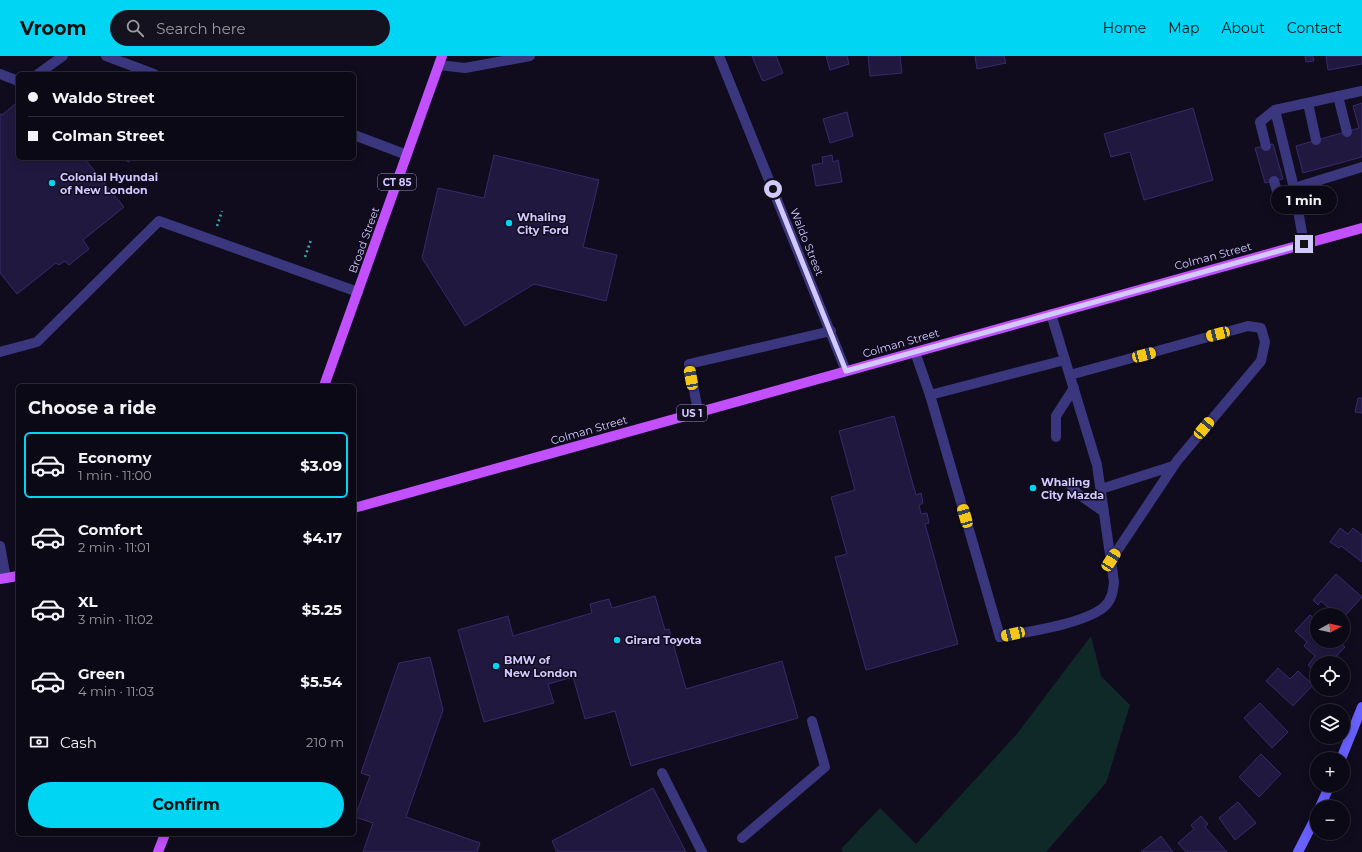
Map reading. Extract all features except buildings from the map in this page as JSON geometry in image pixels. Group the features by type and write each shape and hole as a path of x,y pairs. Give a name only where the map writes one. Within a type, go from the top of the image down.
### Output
{"main road":[{"name":"Broad Street","path":"325,384 440,61"},
{"name":"Colman Street","path":"356,507 698,411 1362,228"},
{"path":"3,578 16,576"},
{"path":"158,852 164,836"}],"street":[{"path":"41,72 63,56"},
{"path":"106,56 149,72"},
{"path":"440,61 465,68 530,56"},
{"name":"Waldo Street","path":"719,56 846,371"},
{"path":"0,74 16,81"},
{"path":"1266,146 1260,122 1276,110 1362,91"},
{"path":"1338,96 1347,132"},
{"path":"1308,103 1316,140"},
{"path":"1276,110 1298,206 1304,244"},
{"path":"356,136 407,155"},
{"path":"1294,188 1325,173 1357,165"},
{"path":"1274,181 1277,191 1298,206"},
{"path":"0,352 37,342 159,221 358,292"},
{"path":"915,352 930,395 1000,638 1079,620 1104,607 1112,595 1114,582 1097,465 1051,314"},
{"path":"1070,375 1248,326 1261,328 1265,342 1261,361 1173,466 1111,560"},
{"path":"698,411 689,364 831,331"},
{"path":"930,395 1065,360"},
{"path":"1056,437 1056,416 1074,388"},
{"path":"1100,489 1173,466"},
{"path":"1069,483 1076,493 1104,512"},
{"path":"0,546 3,578"},
{"path":"1344,752 1362,707"},
{"path":"742,838 825,767 812,721"},
{"path":"662,772 702,852"},
{"path":"1298,852 1310,829"}],"green space":[{"path":"1091,636 1101,676 1130,705 1106,783 1046,852 843,852 841,849 880,808 916,844 1016,735"}],"place":[{"name":"Colonial Hyundai of New London","path":"52,183"},
{"name":"Whaling City Ford","path":"509,223"},
{"name":"Whaling City Mazda","path":"1033,488"},
{"name":"Girard Toyota","path":"617,640"},
{"name":"BMW of New London","path":"496,666"}],"route":[{"path":"773,189 846,371 1304,244"}]}
